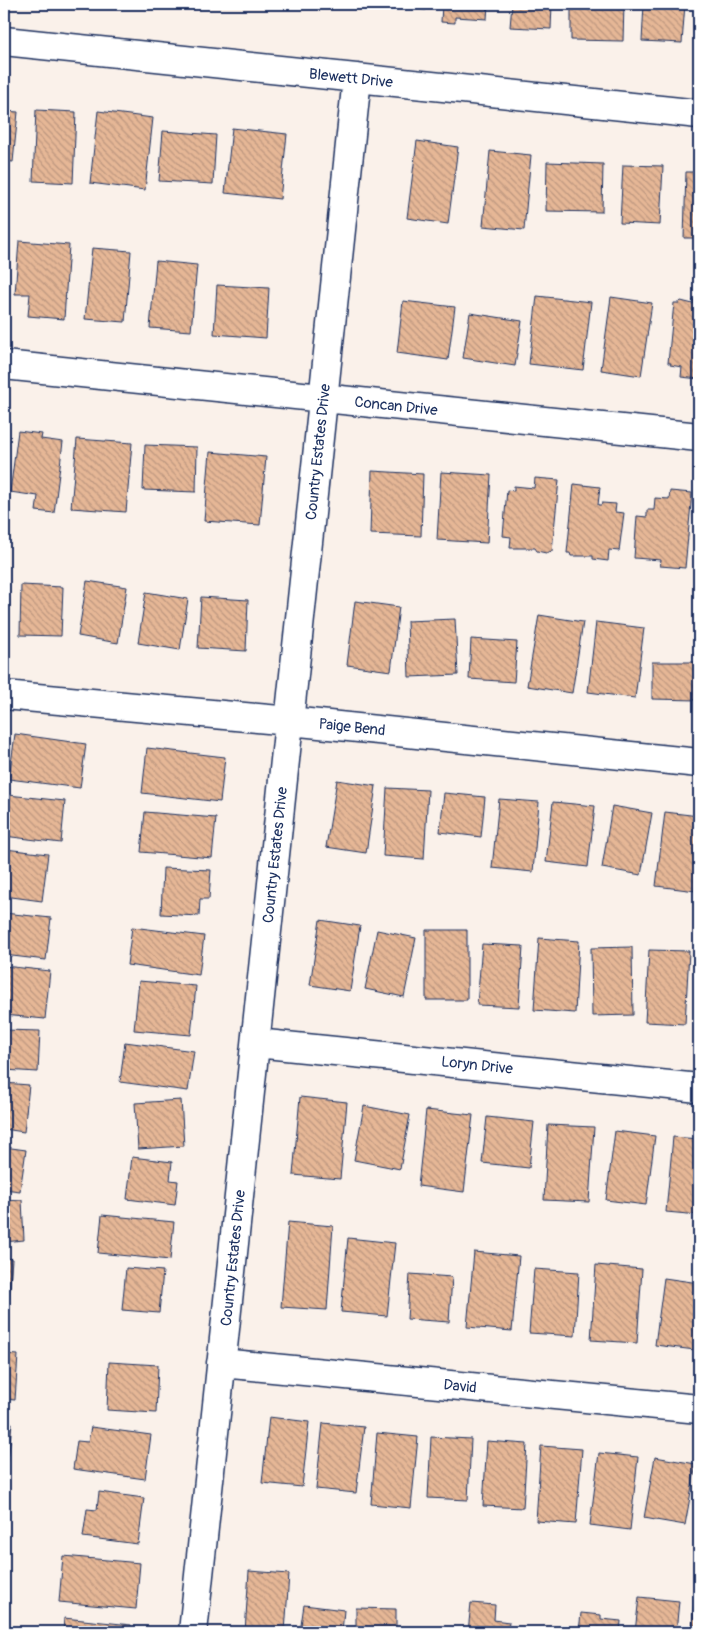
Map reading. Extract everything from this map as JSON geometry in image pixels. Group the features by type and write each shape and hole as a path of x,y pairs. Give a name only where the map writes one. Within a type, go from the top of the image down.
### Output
{"street":[{"name":"Blewett Drive","path":"4,41 699,114"},
{"name":"Country Estates Drive","path":"193,1632 358,78"},
{"name":"Concan Drive","path":"4,365 699,437"},
{"name":"Paige Bend","path":"4,695 290,721 699,763"},
{"name":"Loryn Drive","path":"256,1043 699,1088"},
{"name":"David","path":"222,1363 699,1409"}],"building":[{"path":"375,4 427,4 426,10"},
{"path":"442,4 488,4 487,19 455,17 455,23 441,22"},
{"path":"512,4 552,4 551,29 510,27"},
{"path":"571,4 624,4 623,41 571,40"},
{"path":"644,4 685,4 682,43 642,41"},
{"path":"36,110 76,112 73,183 33,181"},
{"path":"4,111 18,112 13,162 4,161"},
{"path":"98,111 153,118 145,190 90,183"},
{"path":"232,128 287,134 280,199 225,193"},
{"path":"163,131 216,135 213,184 159,181"},
{"path":"417,141 458,147 448,224 407,218"},
{"path":"490,151 531,155 524,230 483,226"},
{"path":"547,162 603,164 602,212 546,211"},
{"path":"623,165 663,166 660,225 620,223"},
{"path":"686,172 699,172 699,238 684,238"},
{"path":"19,241 69,245 64,319 28,316 30,294 15,294"},
{"path":"92,248 131,251 125,322 85,319"},
{"path":"156,261 197,265 191,331 150,328"},
{"path":"217,285 269,288 266,338 214,334"},
{"path":"537,296 591,302 583,370 529,364"},
{"path":"611,297 652,303 641,376 601,370"},
{"path":"693,300 699,301 699,379 681,377 682,367 668,363 674,303 681,301 693,304"},
{"path":"403,301 455,307 448,360 397,353"},
{"path":"470,313 522,321 515,366 463,358"},
{"path":"18,431 42,434 41,439 63,442 54,513 36,511 38,496 10,492"},
{"path":"77,439 132,443 126,512 71,508"},
{"path":"145,445 197,447 196,492 143,490"},
{"path":"210,452 266,457 260,525 204,521"},
{"path":"372,471 423,474 421,536 370,534"},
{"path":"441,472 491,475 487,543 437,540"},
{"path":"535,478 559,480 552,551 546,553 537,551 535,548 510,548 511,537 503,536 507,490 514,491 514,486 534,488"},
{"path":"574,484 600,487 598,505 602,503 616,504 615,512 624,513 619,551 609,550 608,561 593,559 593,556 571,556 570,553 567,553"},
{"path":"670,491 692,493 685,568 660,566 661,560 634,558 637,516 647,517 647,510 654,510 655,498 669,499"},
{"path":"87,581 127,587 118,643 78,636"},
{"path":"21,585 63,587 61,636 20,635"},
{"path":"146,592 188,599 180,650 138,643"},
{"path":"201,597 248,600 246,651 198,648"},
{"path":"355,601 399,607 391,671 347,665"},
{"path":"539,615 583,622 572,693 527,686"},
{"path":"455,619 458,675 409,677 407,621"},
{"path":"596,622 644,628 635,698 588,692"},
{"path":"471,639 517,642 514,682 469,679"},
{"path":"652,662 698,662 697,700 652,699"},
{"path":"15,734 86,744 80,788 9,779"},
{"path":"147,748 225,757 220,802 142,793"},
{"path":"337,780 376,786 366,853 326,847"},
{"path":"387,788 428,790 424,859 383,856"},
{"path":"444,793 485,797 481,837 440,832"},
{"path":"8,795 65,801 61,843 4,836"},
{"path":"499,799 539,802 533,872 492,868"},
{"path":"553,802 595,806 588,867 546,862"},
{"path":"612,806 652,813 641,875 602,868"},
{"path":"145,812 216,818 212,858 141,852"},
{"path":"665,812 699,816 699,866 696,891 656,886"},
{"path":"5,849 48,854 42,901 4,896"},
{"path":"163,868 211,870 209,899 200,899 199,916 161,914"},
{"path":"4,913 51,918 46,960 4,955"},
{"path":"320,920 360,926 350,991 310,985"},
{"path":"132,927 204,936 199,975 127,965"},
{"path":"377,930 416,938 404,997 365,989"},
{"path":"426,930 467,930 467,1000 426,1000"},
{"path":"539,938 579,941 575,1013 534,1010"},
{"path":"482,944 523,946 519,1007 477,1005"},
{"path":"632,947 633,1015 592,1016 591,948"},
{"path":"649,950 689,951 685,1024 645,1022"},
{"path":"4,966 50,971 45,1019 4,1015"},
{"path":"139,981 196,986 191,1035 134,1030"},
{"path":"4,1030 40,1031 38,1072 4,1070"},
{"path":"125,1042 194,1051 188,1091 120,1082"},
{"path":"4,1083 29,1085 24,1132 4,1129"},
{"path":"300,1097 347,1102 340,1179 293,1175"},
{"path":"181,1100 184,1146 138,1149 135,1103"},
{"path":"364,1106 410,1115 400,1169 354,1160"},
{"path":"426,1110 473,1115 464,1192 418,1186"},
{"path":"487,1117 534,1122 529,1168 482,1163"},
{"path":"548,1125 594,1127 589,1202 544,1200"},
{"path":"615,1131 655,1136 646,1205 606,1200"},
{"path":"673,1137 699,1139 699,1215 666,1212"},
{"path":"4,1147 26,1150 20,1191 4,1189"},
{"path":"132,1157 172,1162 170,1180 178,1181 175,1205 127,1199"},
{"path":"22,1200 24,1240 4,1242 4,1201"},
{"path":"102,1215 174,1222 170,1260 98,1253"},
{"path":"288,1222 333,1226 327,1310 281,1307"},
{"path":"348,1238 395,1243 387,1316 341,1312"},
{"path":"474,1252 519,1256 512,1331 467,1327"},
{"path":"4,1258 12,1259 9,1299 4,1298"},
{"path":"596,1265 642,1269 637,1343 591,1340"},
{"path":"126,1268 163,1271 159,1313 122,1310"},
{"path":"534,1269 579,1272 575,1336 529,1333"},
{"path":"410,1274 452,1277 449,1322 407,1319"},
{"path":"664,1278 699,1283 699,1318 695,1350 655,1345"},
{"path":"4,1354 18,1355 15,1400 4,1399"},
{"path":"109,1362 158,1365 156,1413 107,1410"},
{"path":"269,1417 309,1422 302,1487 262,1483"},
{"path":"4,1422 12,1423 8,1462 4,1462"},
{"path":"323,1423 364,1427 356,1493 316,1489"},
{"path":"91,1427 151,1435 145,1479 73,1469 77,1441 88,1442"},
{"path":"377,1433 418,1437 411,1508 371,1504"},
{"path":"431,1437 471,1439 468,1500 428,1498"},
{"path":"487,1441 527,1444 523,1508 483,1506"},
{"path":"541,1446 582,1449 576,1524 536,1521"},
{"path":"599,1453 638,1457 630,1530 590,1525"},
{"path":"655,1457 696,1464 685,1525 644,1518"},
{"path":"99,1492 144,1498 138,1544 83,1537 87,1509 97,1510"},
{"path":"63,1556 140,1563 136,1609 59,1602"},
{"path":"249,1571 289,1574 285,1632 245,1632"},
{"path":"694,1596 699,1596 699,1632 692,1632"},
{"path":"639,1597 679,1601 676,1632 635,1632"},
{"path":"471,1603 495,1605 494,1620 509,1622 508,1632 468,1632"},
{"path":"304,1605 344,1610 342,1632 300,1632"},
{"path":"356,1608 396,1609 396,1632 356,1632"},
{"path":"581,1613 601,1615 601,1619 621,1621 620,1632 579,1632"},
{"path":"64,1618 131,1625 130,1632 63,1632"}]}
